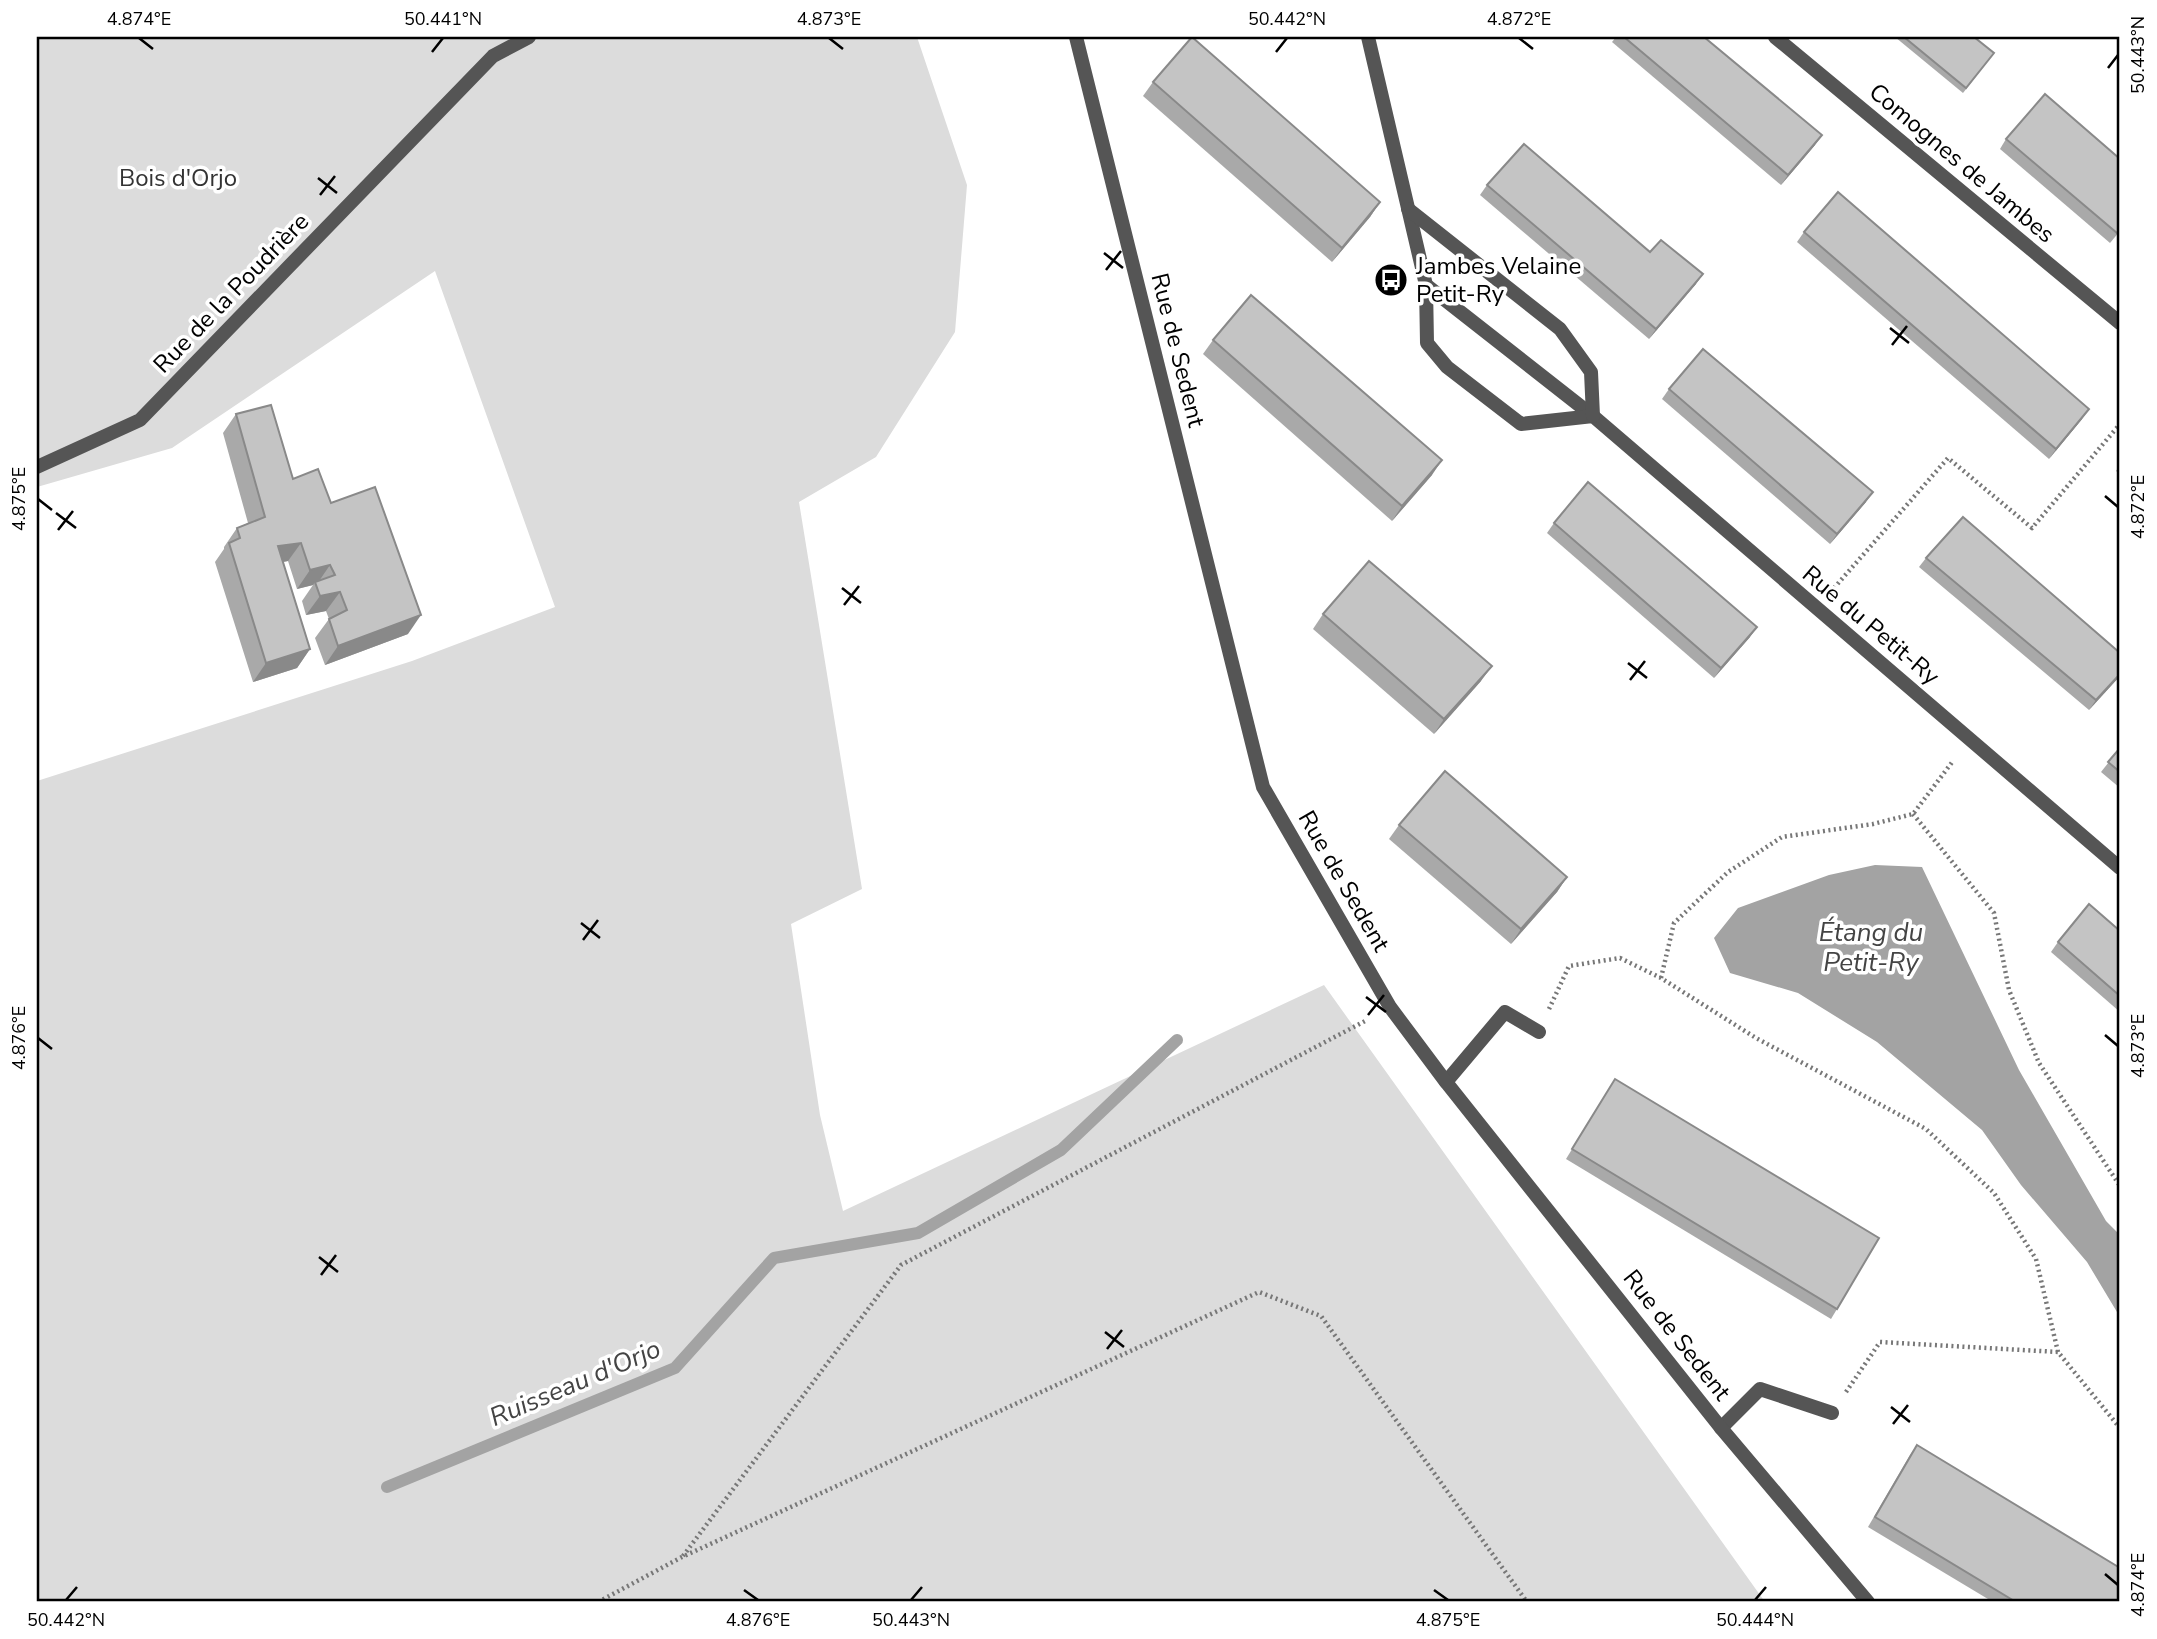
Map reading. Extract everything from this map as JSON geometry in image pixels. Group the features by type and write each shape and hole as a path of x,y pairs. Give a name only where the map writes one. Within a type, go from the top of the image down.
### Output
{"street":[{"name":"Rue de la Poudrière","path":"37,467 140,420 493,56 529,37"},
{"name":"Rue de Sedent","path":"1076,37 1263,787 1390,1007 1446,1082 1721,1429 1868,1602"},
{"path":"1368,37 1408,209 1426,285 1427,343 1447,368 1521,424 1593,416 1591,372 1560,329 1408,209"},
{"name":"Comognes de Jambes","path":"1775,37 2120,323"},
{"name":"Rue du Petit-Ry","path":"1426,285 1593,416 2120,868"},
{"path":"1446,1082 1505,1012 1539,1032"},
{"path":"1721,1429 1760,1389 1832,1413"}],"path":[{"path":"1815,609 1948,458 2032,528 2120,424"},
{"path":"1661,978 1674,923 1728,872 1782,837 1873,824 1913,814 1970,739"},
{"path":"1913,814 1994,913 2009,990 2039,1063 2120,1186"},
{"path":"1539,1032 1569,966 1620,958 1661,978 1756,1038 1926,1129 1994,1193 2036,1259 2058,1352 2120,1428"},
{"path":"682,1557 901,1265 1390,1007"},
{"path":"598,1602 682,1557 1259,1292 1321,1316 1527,1602"},
{"path":"1832,1413 1880,1342 2058,1352"}],"green space":[{"name":"Bois d'Orjo","path":"37,37 917,37 967,185 955,332 876,457 799,502 862,889 791,924 820,1115 843,1211 1324,985 1765,1602 37,1602 37,781 412,661 555,607 435,271 172,448 37,487"}],"water":[{"name":"Étang du Petit-Ry","path":"1875,865 1922,867 2019,1070 2106,1221 2120,1235 2120,1317 2087,1262 2021,1185 1982,1130 1877,1042 1798,993 1730,973 1714,938 1738,908 1829,875"}],"building":[{"path":"1192,37 1380,202 1342,248 1153,82"},
{"path":"1624,37 1704,37 1822,135 1788,175"},
{"path":"1904,37 1974,37 1994,53 1966,88"},
{"path":"2045,94 2120,159 2120,229 2117,233 2006,139"},
{"path":"1524,144 1650,252 1661,240 1703,274 1656,329 1487,185"},
{"path":"1838,192 2089,409 2056,449 1804,232"},
{"path":"1251,295 1442,460 1402,506 1213,340"},
{"path":"1703,349 1873,492 1837,534 1669,389"},
{"path":"271,405 293,479 318,469 331,503 375,487 421,615 338,646 329,619 347,610 340,592 320,596 315,582 335,575 330,565 310,570 301,543 278,546 310,649 266,663 229,543 240,538 237,528 265,517 236,414"},
{"path":"1588,482 1757,627 1721,668 1554,523"},
{"path":"1963,517 2120,653 2120,674 2096,700 1926,558"},
{"path":"1369,561 1492,666 1444,719 1323,614"},
{"path":"2120,748 2120,772 2108,762"},
{"path":"1445,771 1567,877 1521,929 1399,825"},
{"path":"2089,904 2120,931 2120,996 2058,942"},
{"path":"1615,1079 1879,1238 1837,1309 1572,1149"},
{"path":"1917,1445 2120,1568 2120,1602 2016,1602 1875,1517"}],"waterway":[{"name":"Ruisseau d'Orjo","path":"387,1487 675,1368 774,1258 918,1233 1061,1150 1177,1040"}],"place":[{"name":"Jambes Velaine Petit-Ry","path":"1391,280"}]}
